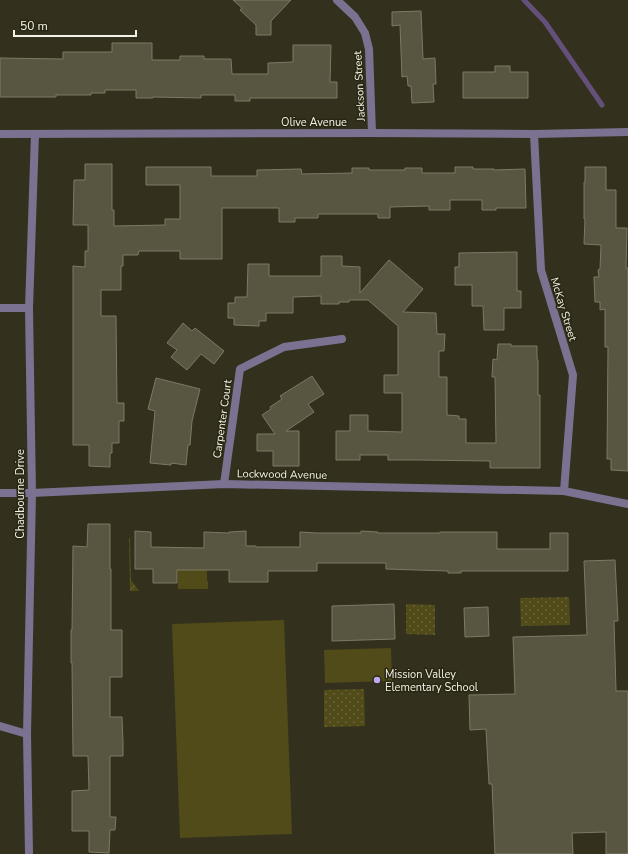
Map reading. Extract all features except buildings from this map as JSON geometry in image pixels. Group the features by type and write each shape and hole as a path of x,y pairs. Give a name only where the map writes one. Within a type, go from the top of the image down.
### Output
{"street":[{"name":"Jackson Street","path":"337,0 355,18 365,33 368,49 372,133"},
{"name":"Olive Avenue","path":"0,134 534,134 628,132"},
{"name":"Chadbourne Drive","path":"29,854 27,734 32,493 29,308 35,134"},
{"name":"McKay Street","path":"534,134 541,270 573,375 564,491"},
{"path":"0,308 29,308"},
{"name":"Carpenter Court","path":"224,484 240,369 284,347 342,339"},
{"name":"Lockwood Avenue","path":"0,493 32,493 224,484 564,491 628,504"},
{"path":"0,726 27,734"}],"shaded area":[{"path":"129,538 131,580 139,591 130,591"},
{"path":"178,569 207,569 208,589 178,589"},
{"path":"569,597 570,625 521,626 520,598"},
{"path":"406,604 435,605 435,635 406,634"},
{"path":"284,620 292,834 180,838 172,624"},
{"path":"391,648 392,681 325,683 324,650"},
{"path":"364,689 365,726 324,727 324,690"}],"waterway":[{"path":"524,0 545,22 602,105"}],"place":[{"name":"Mission Valley Elementary School","path":"377,680"}]}
